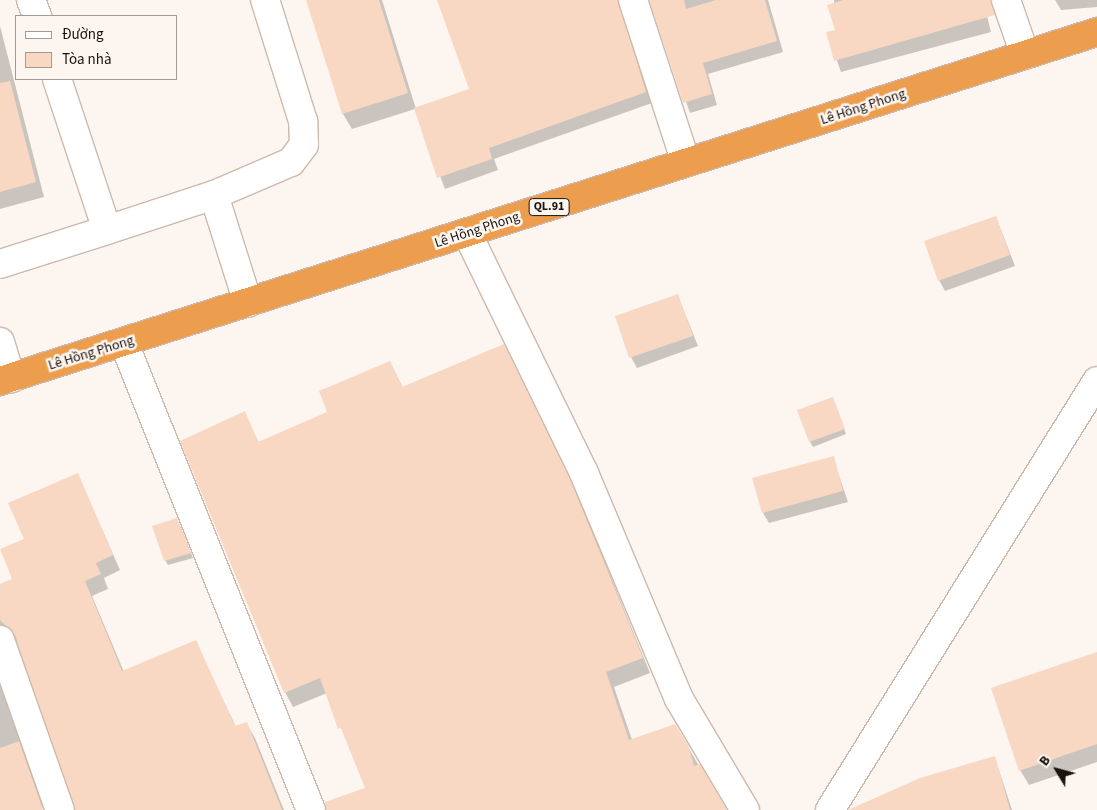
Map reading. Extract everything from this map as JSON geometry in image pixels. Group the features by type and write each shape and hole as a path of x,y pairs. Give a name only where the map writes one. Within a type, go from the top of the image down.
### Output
{"highway":[{"name":"Lê Hồng Phong","path":"6,380 1097,32"}],"street":[{"path":"32,0 37,15"},
{"path":"0,264 214,195 291,162 304,145 303,121 266,0"},
{"path":"633,0 686,164"},
{"path":"1006,0 1025,55"},
{"path":"57,80 107,230"},
{"path":"214,195 248,303"},
{"path":"467,233 584,473 679,699 745,810"},
{"path":"0,342 6,380"},
{"path":"124,343 311,810"},
{"path":"830,810 1097,381"},
{"path":"0,640 60,810"}],"building":[{"path":"306,0 379,0 408,93 342,114"},
{"path":"437,0 618,0 646,92 489,148 492,159 437,178 414,108 469,89"},
{"path":"649,0 684,0 686,9 716,0 765,0 777,41 703,63 712,94 683,103"},
{"path":"843,0 991,0 995,15 834,61 826,32 835,30 827,5"},
{"path":"10,81 36,182 0,192 0,83"},
{"path":"996,216 1010,255 938,281 924,241"},
{"path":"678,294 693,336 629,358 615,316"},
{"path":"504,344 570,479 643,658 606,672 629,740 675,724 688,745 694,766 700,764 727,810 326,810 325,802 365,788 341,728 338,729 320,678 284,693 180,441 245,411 258,442 327,412 319,391 390,361 402,387"},
{"path":"833,397 845,429 809,442 797,410"},
{"path":"834,456 843,491 762,513 752,478"},
{"path":"78,473 113,555 96,563 101,574 85,581 122,671 196,640 235,726 247,722 282,810 75,810 15,635 0,620 0,584 12,579 0,549 24,539 8,503"},
{"path":"177,518 191,553 164,561 152,526"},
{"path":"1097,652 1097,744 1019,771 991,688"},
{"path":"19,741 43,810 0,810 0,748"},
{"path":"995,756 1010,810 848,810 920,778"}]}
